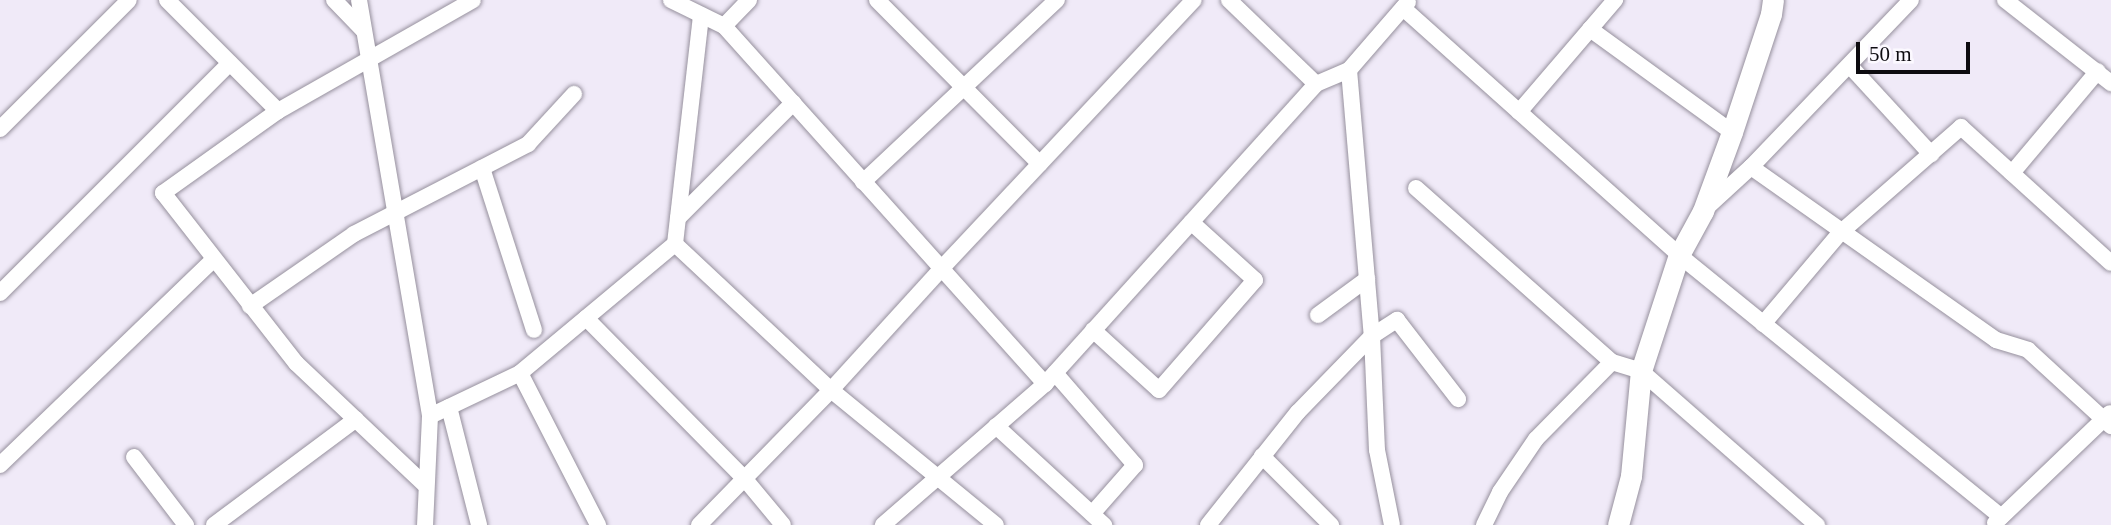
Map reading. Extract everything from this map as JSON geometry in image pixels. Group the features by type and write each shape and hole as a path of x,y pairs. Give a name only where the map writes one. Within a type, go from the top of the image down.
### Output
{"street":[{"path":"0,129 129,0"},
{"path":"167,0 278,111"},
{"path":"334,0 364,31"},
{"path":"359,0 430,416 424,484 425,525"},
{"path":"424,484 296,363 163,193 278,111 474,0"},
{"path":"671,0 724,26 941,269 1135,465 1098,519 996,426"},
{"path":"724,26 749,0"},
{"path":"863,182 1057,0"},
{"path":"699,525 831,390 1194,0"},
{"path":"1228,0 1317,84"},
{"path":"1618,525 1631,476 1641,371 1679,255 1703,211 1732,132 1772,14 1773,0"},
{"path":"1703,211 1751,167 1911,0"},
{"path":"1519,112 1612,1"},
{"path":"883,2 1040,164"},
{"path":"2012,173 2106,75 2016,3"},
{"path":"883,525 1050,378 1317,84 1349,70 1406,4 1519,112 1679,255 1997,521 2108,419 2028,350 1996,340 1840,233 1751,167"},
{"path":"430,416 520,373 676,244 701,15"},
{"path":"1590,29 1732,132"},
{"path":"0,293 230,63"},
{"path":"1850,66 1931,154"},
{"path":"1349,70 1372,336 1377,450 1392,525"},
{"path":"250,306 354,234 528,144 574,94"},
{"path":"678,218 793,103"},
{"path":"1763,324 1840,233 1961,127 2111,263"},
{"path":"482,168 534,330"},
{"path":"1416,187 1612,362 1641,371 1817,525"},
{"path":"1093,330 1159,390 1255,280 1191,222"},
{"path":"676,244 831,390 996,525"},
{"path":"0,465 214,259"},
{"path":"1318,315 1367,279"},
{"path":"586,318 744,478 783,525"},
{"path":"1208,525 1298,412 1372,336 1398,320 1458,399"},
{"path":"1484,525 1500,492 1536,439 1612,362"},
{"path":"520,373 598,525"},
{"path":"449,407 479,525"},
{"path":"214,525 356,419"},
{"path":"1262,456 1331,525"},
{"path":"134,457 186,525"}]}
